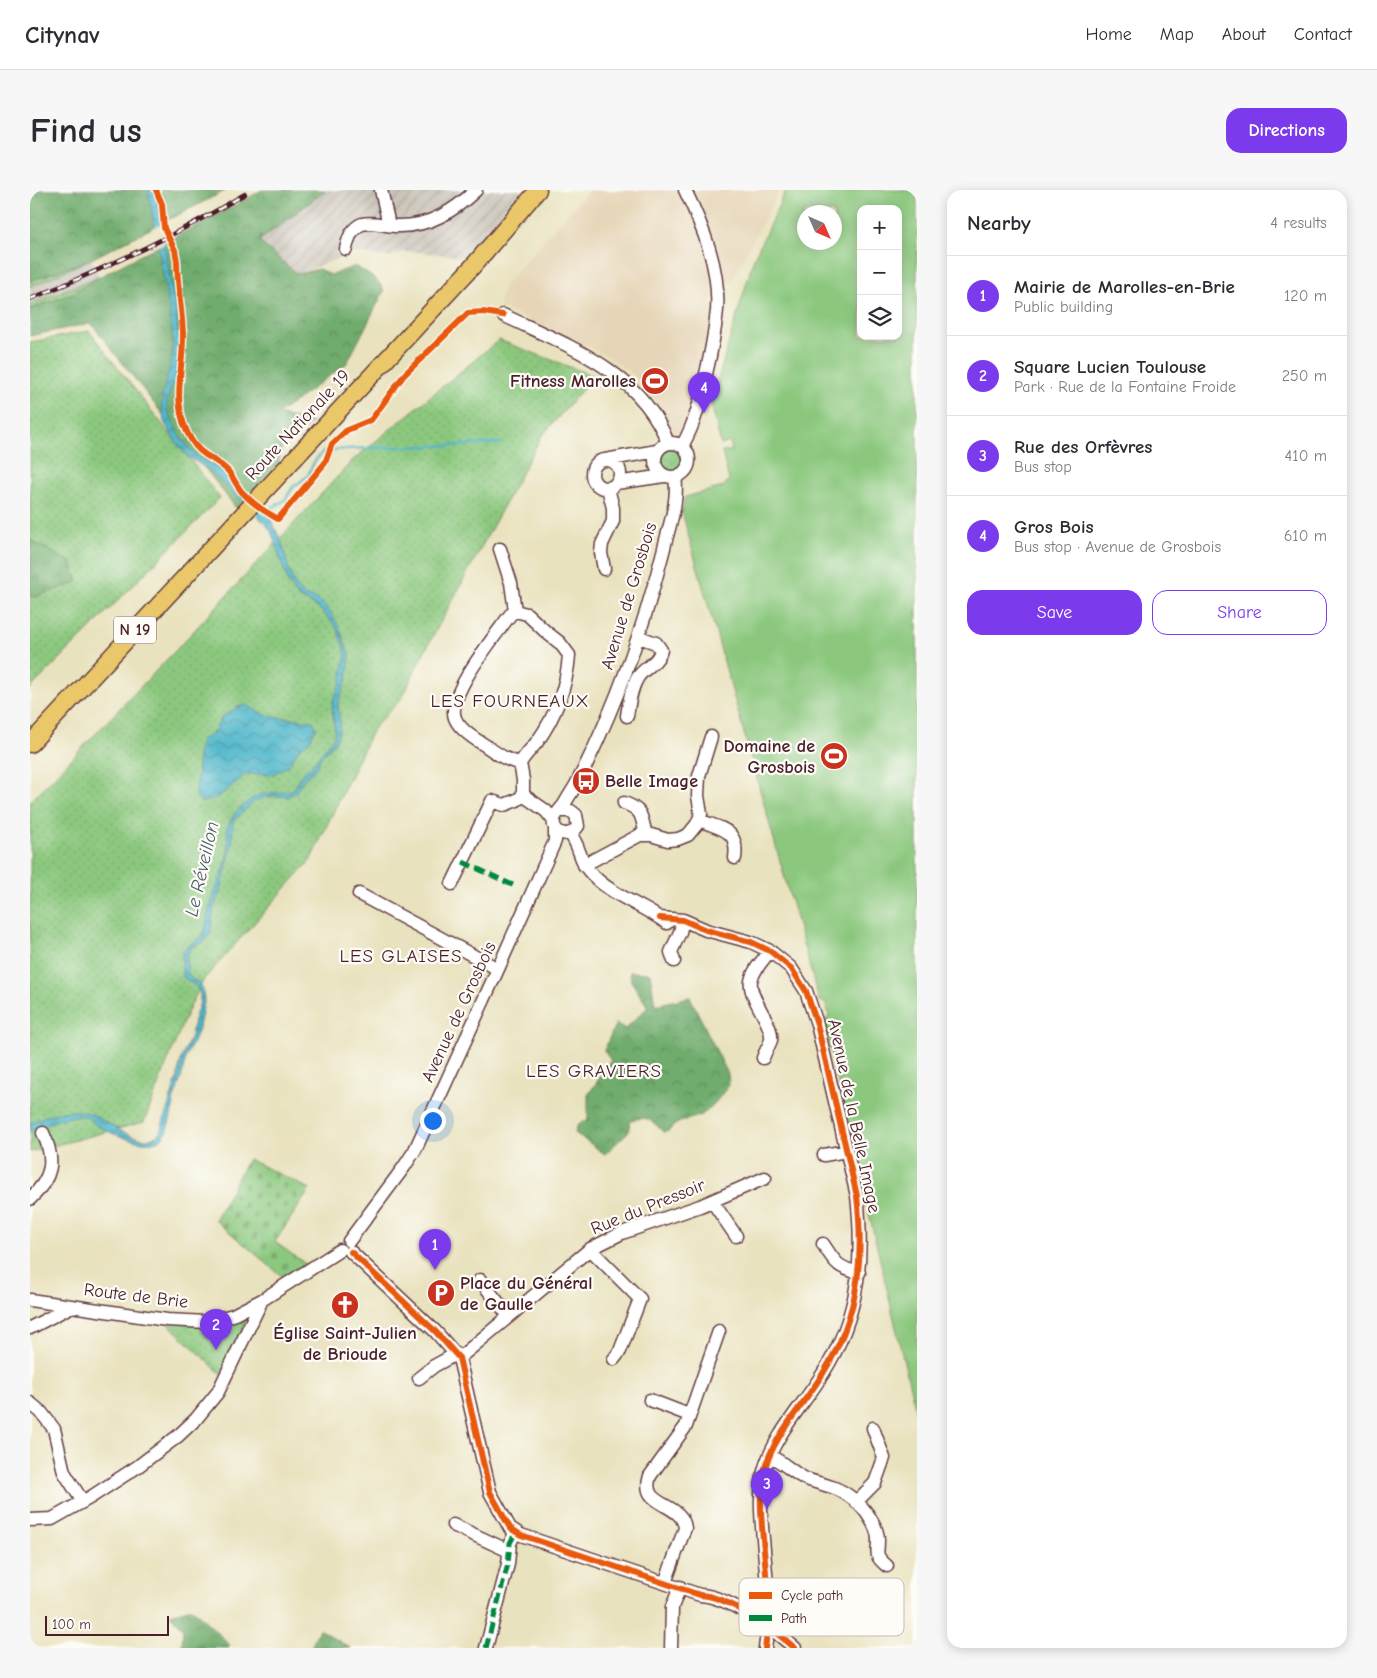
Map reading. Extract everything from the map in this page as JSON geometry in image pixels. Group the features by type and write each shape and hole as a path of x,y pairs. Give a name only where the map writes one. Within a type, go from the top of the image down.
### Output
{"main road":[{"name":"Route Nationale 19","path":"30,744 473,266 538,190"},
{"name":"Route Nationale 19","path":"473,266 516,227 552,190"}],"street":[{"path":"381,190 389,225"},
{"path":"346,249 349,236 354,229 362,224 418,225 432,221 444,216 462,204 476,190"},
{"path":"685,190 707,243 717,289 717,309 700,412 686,450 689,463 686,471 670,476 612,486 596,485 592,476 594,467 602,460 657,451 668,443 677,443 686,450"},
{"path":"503,315 578,351 611,370 635,392 656,418 668,443"},
{"path":"657,451 655,456 656,468 670,476"},
{"path":"602,460 611,461 618,466 620,475 612,486 613,521 602,544 601,553 604,569"},
{"name":"Avenue de Grosbois","path":"347,1248 415,1150 498,969 623,679 639,637 670,522 676,485 670,476"},
{"path":"500,550 511,583 515,611"},
{"path":"515,611 527,614 560,643 569,655 568,670 557,707 537,741 520,763 523,795"},
{"path":"515,611 510,615 475,665 457,694 454,708 455,718 473,738 511,762 520,763"},
{"path":"627,716 631,694 638,676 658,659 661,650 656,643 639,637"},
{"path":"587,864 640,835 652,835 668,840 688,835 697,824 701,814 698,796 699,776 711,737"},
{"name":"Avenue de Grosbois","path":"560,824 568,810 574,813 574,802 580,778"},
{"path":"523,795 560,824"},
{"path":"452,884 492,801 504,805 523,795"},
{"path":"624,803 635,807 640,814 646,835"},
{"path":"699,820 726,830 732,835 736,847 735,858"},
{"name":"Avenue de la Belle Image","path":"560,824 575,840 590,873 667,923 683,924 689,930 706,930 751,942 770,951 791,968 806,991 817,1024 856,1196 860,1222 859,1272 849,1318 830,1362 781,1434 764,1470 761,1508 767,1578"},
{"path":"359,894 498,969"},
{"path":"674,961 671,952 683,924"},
{"path":"763,1058 771,1038 751,990 751,981 754,973 770,951"},
{"path":"30,1199 43,1187 48,1174 50,1159 48,1144 42,1133"},
{"path":"824,1155 846,1151"},
{"name":"Rue du Pressoir","path":"419,1378 434,1366 457,1356 590,1249 622,1233 712,1201 765,1178"},
{"path":"712,1201 736,1236"},
{"path":"823,1244 843,1269 859,1272"},
{"path":"347,1248 435,1331 457,1356 490,1492 510,1528 516,1532 700,1595 708,1595 739,1609"},
{"name":"Route de Brie","path":"30,1300 167,1320 207,1322 234,1315 347,1248"},
{"path":"590,1249 640,1299 620,1351 614,1359"},
{"path":"480,1280 509,1316"},
{"path":"30,1520 52,1519 83,1502 137,1467 178,1436 196,1419 218,1392 262,1300"},
{"path":"30,1328 72,1306"},
{"path":"665,1583 685,1528 684,1521 678,1513 654,1498 649,1492 648,1483 650,1476 683,1431 720,1331"},
{"path":"650,1400 689,1416"},
{"path":"30,1403 41,1412 54,1429 64,1472 83,1502"},
{"path":"856,1502 875,1483 884,1458 872,1428"},
{"path":"770,1456 806,1479 845,1492 856,1502 869,1516 878,1539 876,1553 879,1560 887,1566"},
{"path":"453,1525 509,1551"},
{"path":"486,1648 508,1564 512,1538 516,1532"},
{"path":"671,1648 672,1607 680,1588"},
{"path":"778,1636 795,1648"}],"shaded area":[{"path":"313,190 523,190 462,257 419,252 403,252 389,257 352,253 297,274 261,243 259,233"},
{"path":"589,190 779,190 733,279 711,289 712,325 692,411 682,437 677,439 655,400 633,374 606,355 499,306 504,286"},
{"path":"91,259 99,277 71,294 30,309 30,281"}],"green space":[{"path":"30,190 227,190 91,259 30,281"},
{"path":"261,190 326,190 262,239 260,235 261,243 297,274 319,269 331,275 356,266 375,279 384,291 347,363 278,414 312,422 295,439 283,440 279,463 236,508 91,323 30,336 30,309 71,294"},
{"name":"Domaine de Grosbois","path":"786,190 917,190 917,1417 824,1022 829,1016 826,1004 819,1000 682,512 685,497 723,487 729,480 722,452 732,450 730,442 721,445 711,403 754,258"},
{"path":"91,259 30,287 30,281"},
{"path":"99,277 71,294 30,309 30,304"},
{"path":"89,331 220,498 30,689 30,342"},
{"path":"499,340 594,376 541,437 419,662 402,698 373,729 310,861 204,979 186,1015 144,1122 30,1152 30,802 176,650 353,460"},
{"path":"672,448 677,449 683,455 683,465 677,471 672,472 667,471 661,465 660,460 661,455 667,449"},
{"path":"30,540 71,562 78,582 30,597"},
{"path":"630,972 650,973 655,1005 690,997 728,1074 729,1085 709,1109 697,1117 679,1122 669,1131 663,1132 652,1121 644,1118 629,1122 630,1130 605,1154 575,1133 578,1124 588,1120 588,1095 611,1061 604,1050 616,1023 625,1029 648,1007 631,981"},
{"path":"248,1159 310,1189 275,1242 307,1265 284,1278 215,1220"},
{"path":"249,1315 221,1374 168,1324 242,1316"},
{"path":"192,1608 229,1644 229,1648 182,1648 183,1629 170,1614"},
{"path":"319,1629 350,1648 311,1648"}],"water":[{"path":"148,190 154,190 157,200 177,320 179,349 176,374 167,401 167,409 170,416 180,438 198,457 220,469 227,479 234,482 240,492 271,519 283,546 289,571 295,584 302,594 314,598 325,605 338,624 350,656 347,679 338,703 340,723 335,742 321,757 315,769 303,780 295,793 289,796 266,797 255,801 233,821 232,845 221,891 214,907 211,930 205,941 192,947 187,954 187,972 203,989 204,1002 198,1032 186,1056 167,1130 163,1137 157,1141 141,1142 121,1137 98,1126 88,1118 80,1116 58,1120 30,1131 30,1125 38,1119 48,1116 77,1111 91,1114 136,1137 154,1138 160,1132 200,1002 200,994 197,987 184,978 182,974 182,953 202,936 205,930 209,909 226,862 228,847 227,829 230,821 236,812 251,799 262,794 294,789 301,775 311,766 333,738 335,732 333,700 340,685 346,654 334,624 317,607 298,597 288,582 271,531 265,523 209,470 190,458 178,445 164,422 162,397 172,358 173,339"},
{"path":"246,705 267,716 313,721 316,728 310,740 299,749 289,765 272,775 246,774 219,796 201,802 196,797 196,793 198,754 201,740 213,733 222,717 238,707"}],"pier":[{"path":"163,223 166,242 156,247 152,228"}],"waterway":[{"path":"333,450 501,443"},
{"path":"264,516 273,507 285,500 293,487 308,476 314,462 327,450"}],"railway":[{"path":"30,299 140,251 245,194"}],"marked path":[{"path":"463,862 517,887"},
{"path":"486,1648 508,1564 510,1543 516,1532 513,1530"}],"cycle path":[{"path":"156,190 162,204 164,228 175,250 177,261 183,333 179,401 185,428 195,446 227,470 246,496 278,519 325,463 332,444 347,430 371,420 404,375 468,313 483,312 503,315"},
{"path":"660,918 683,920 706,930 751,942 770,951 791,968 806,991 817,1024 857,1196 860,1247 855,1294 849,1317 841,1340 830,1362 773,1447 764,1471 761,1505 767,1578"},
{"path":"351,1252 435,1331 459,1358 490,1492 510,1528 521,1535 700,1595 724,1601 739,1608"},
{"path":"765,1648 767,1636"},
{"path":"780,1636 795,1648"}],"place":[{"name":"Fitness Marolles","path":"655,381"},
{"name":"Gros Bois","path":"704,413"},
{"name":"Domaine de Grosbois","path":"834,756"},
{"name":"Belle Image","path":"586,781"},
{"name":"Mairie de Marolles-en-Brie","path":"435,1270"},
{"name":"Place du Général de Gaulle","path":"441,1293"},
{"name":"Église Saint-Julien de Brioude","path":"345,1305"},
{"name":"Square Lucien Toulouse","path":"216,1350"},
{"name":"Rue des Orfèvres","path":"767,1509"}],"district":[{"name":"LES FOURNEAUX","path":"510,701"},
{"name":"LES GLAISES","path":"401,956"},
{"name":"LES GRAVIERS","path":"594,1071"}],"water label":[{"name":"Le Réveillon","path":"202,869"}]}
